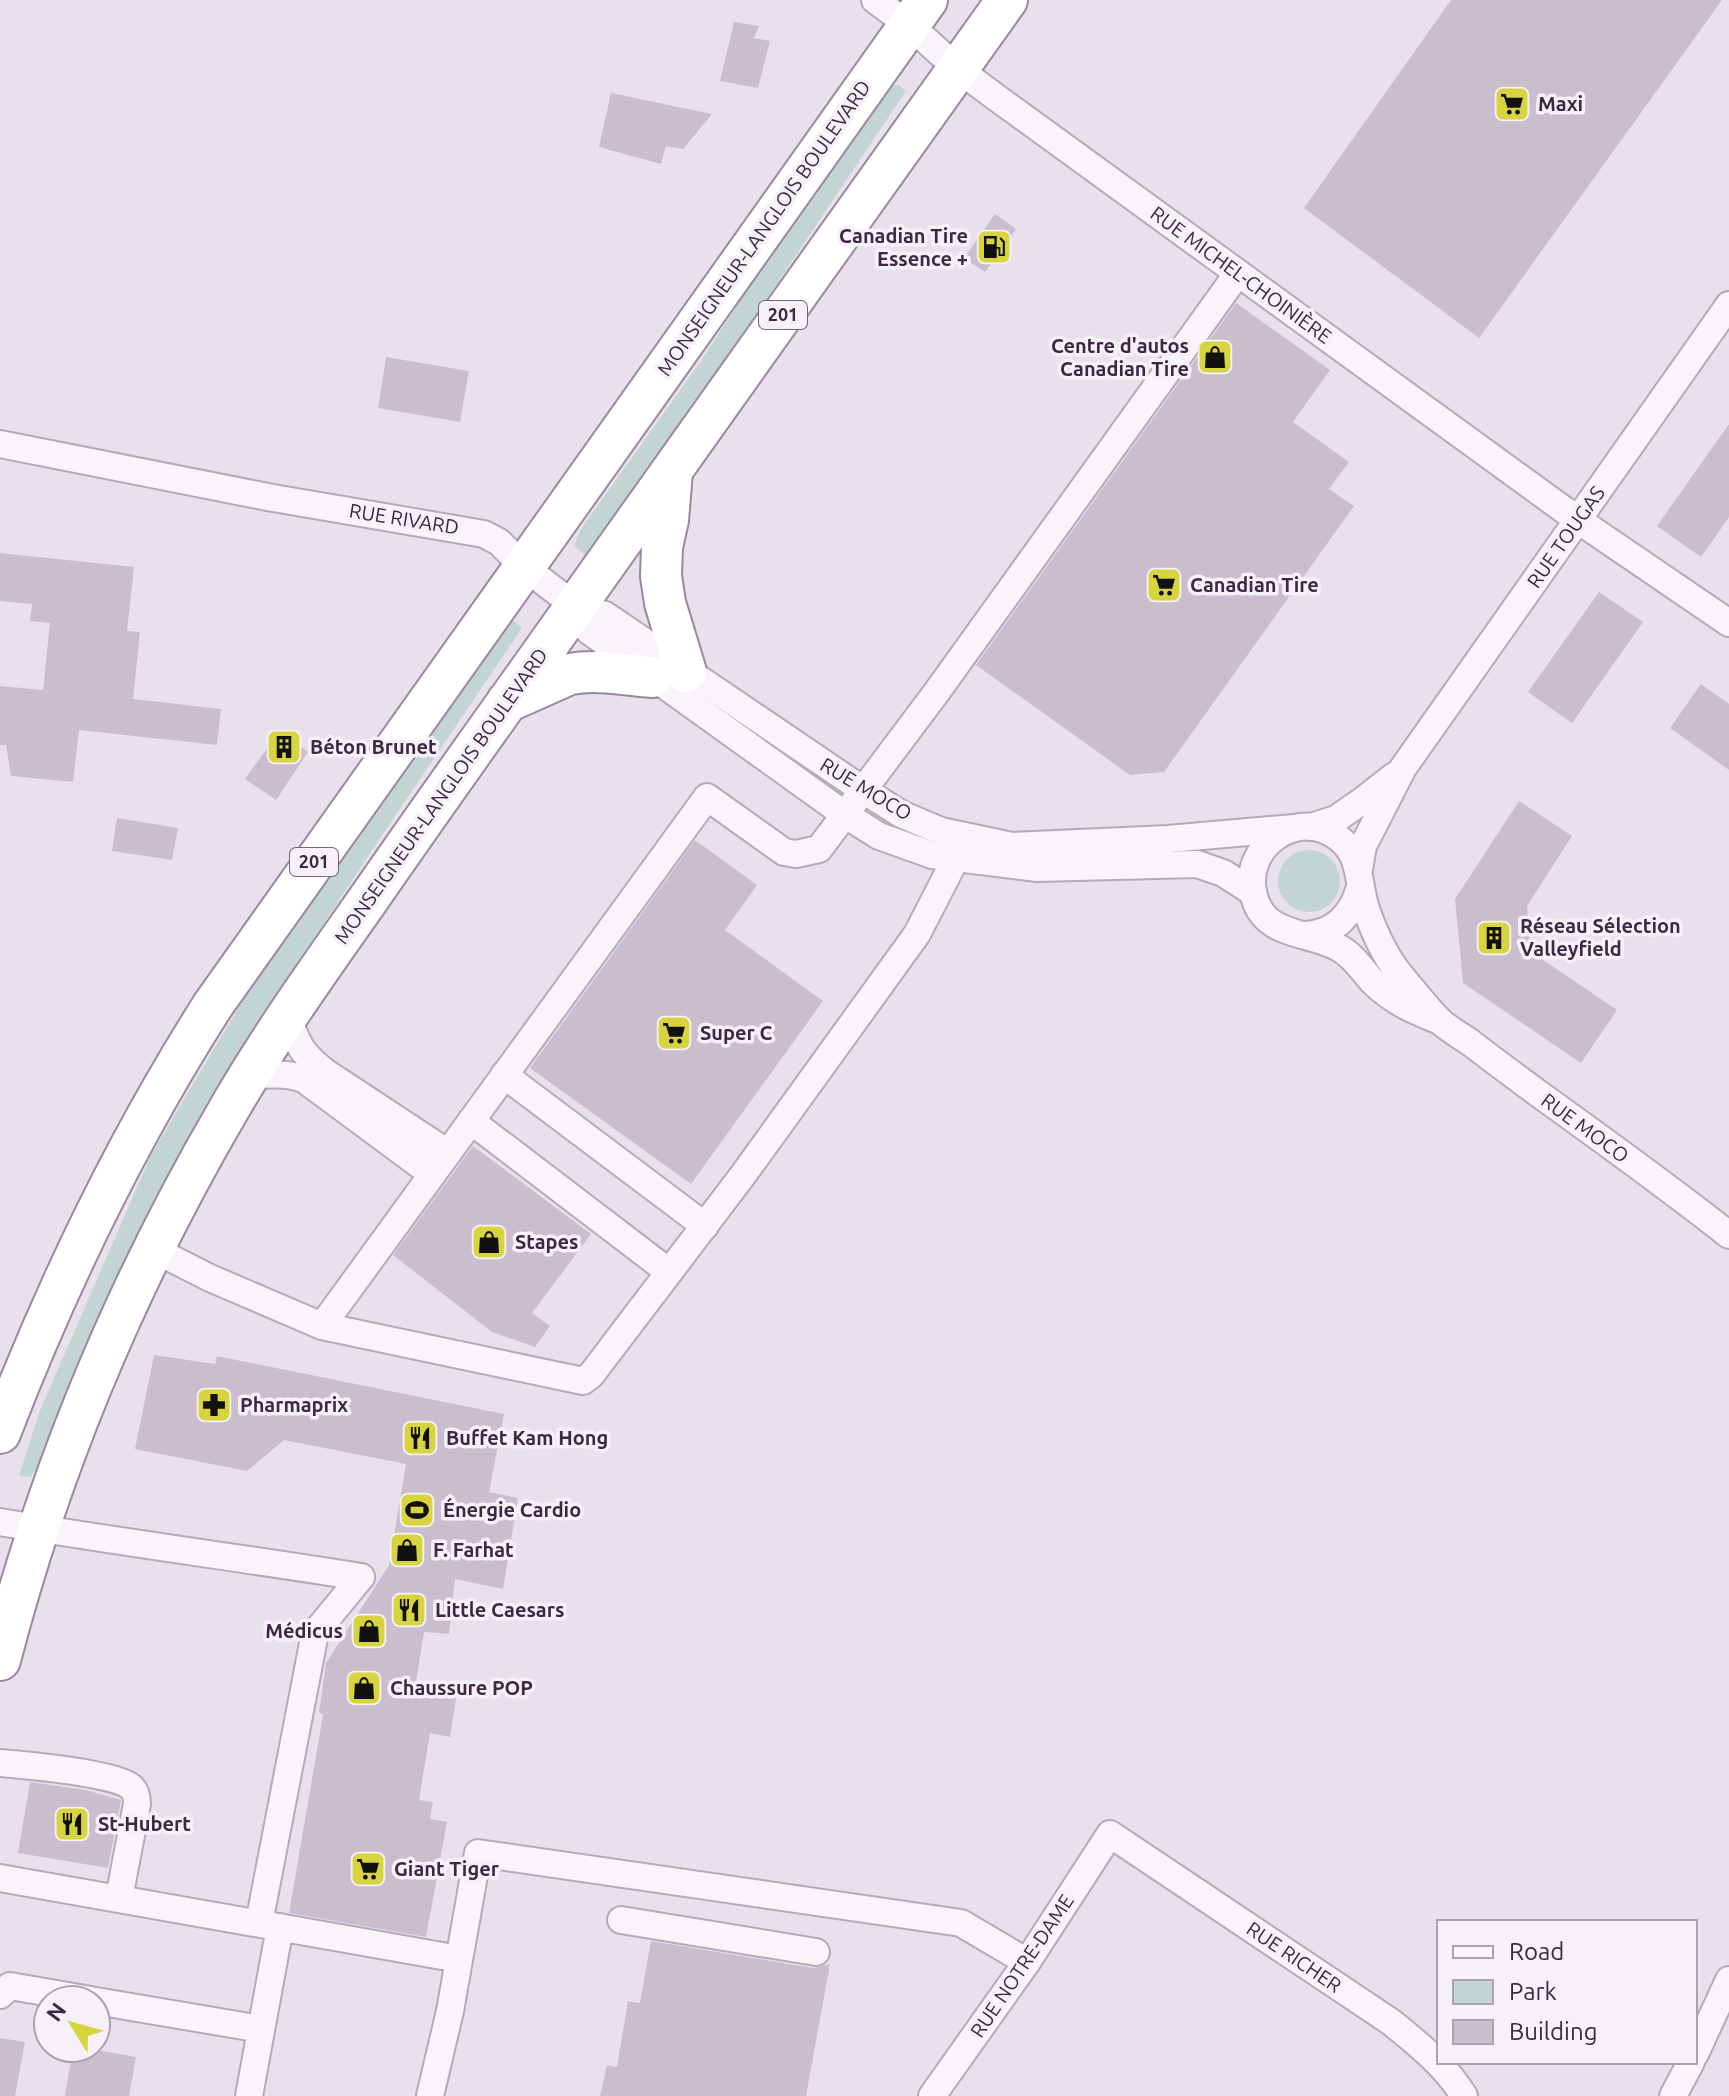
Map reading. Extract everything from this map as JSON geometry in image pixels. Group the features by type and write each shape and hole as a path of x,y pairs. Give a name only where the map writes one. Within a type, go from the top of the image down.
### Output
{"highway":[{"name":"MONSEIGNEUR-LANGLOIS BOULEVARD","path":"0,1660 39,1529 94,1383 153,1249 212,1138 250,1075 287,1017 507,702 1007,0"},
{"name":"MONSEIGNEUR-LANGLOIS BOULEVARD","path":"0,1433 42,1329 84,1240 133,1140 194,1034 238,967 918,12"},
{"path":"507,702 580,672 669,674 661,576 672,471"}],"street":[{"name":"RUE MICHEL-CHOINIÈRE","path":"875,0 918,12 958,69 1578,520 1729,623"},
{"path":"322,1326 707,797 784,852 796,854 819,849 936,693 1238,273"},
{"name":"RUE TOUGAS","path":"1359,878 1363,846 1403,768 1729,305"},
{"name":"RUE RIVARD","path":"0,444 273,498 475,531 499,542 523,566"},
{"name":"RUE MOCO","path":"523,566 575,606 605,615 669,674 844,814 879,836 932,855 957,846 1168,839 1303,827 1327,831 1342,840 1352,853 1366,910 1379,942 1399,974 1440,1021 1729,1235"},
{"name":"RUE MOCO","path":"669,674 901,814 941,831 957,846 1037,868 1197,864 1223,873 1253,892 1258,907 1268,920 1282,930 1341,949 1395,1001 1440,1021"},
{"name":"RUE TOUGAS","path":"1303,827 1336,819 1403,768"},
{"path":"1253,892 1252,875 1256,859 1265,845 1279,834 1303,827"},
{"path":"153,1249 210,1278 322,1326 583,1381 591,1375 705,1226 917,934 957,846"},
{"path":"1298,935 1332,929 1346,918 1355,903 1359,878"},
{"path":"287,1017 308,1059 440,1164"},
{"path":"250,1075 297,1076 440,1164"},
{"path":"504,1075 705,1226"},
{"path":"471,1121 669,1272"},
{"path":"0,1522 81,1537 164,1546 361,1577 315,1633 270,1925 261,2029 249,2096"},
{"path":"0,1763 116,1779 130,1786 137,1795 137,1804 119,1898"},
{"name":"RUE NOTRE-DAME","path":"932,2096 1027,1962 1110,1834"},
{"name":"RUE RICHER","path":"1110,1834 1391,2022 1437,2061"},
{"path":"430,2096 450,2011 478,1853 961,1923 1027,1962"},
{"path":"0,1878 459,1959"},
{"path":"621,1920 816,1952"},
{"path":"1697,2050 1729,1980"},
{"path":"0,1995 10,1986 32,1990"},
{"path":"112,2003 261,2029"},
{"name":"RUE RICHER","path":"1440,2064 1464,2096"},
{"path":"1673,2096 1690,2064"}],"green space":[{"path":"890,85 899,85 906,91 709,385 585,555 574,546 581,529 701,361 815,186"},
{"path":"514,621 522,628 285,983 207,1111 43,1458 31,1477 19,1476 39,1413 151,1155 265,963 500,627"},
{"path":"1309,850 1331,859 1340,881 1331,903 1309,912 1287,903 1278,881 1287,859"}],"building":[{"name":"Maxi","path":"1451,0 1722,0 1479,338 1304,208"},
{"path":"734,22 759,26 754,38 770,41 758,88 720,81"},
{"path":"611,93 712,114 683,149 666,146 661,164 599,147"},
{"path":"995,214 1016,229 985,272 964,258"},
{"name":"Canadian Tire","path":"1236,303 1330,370 1293,422 1349,462 1329,489 1354,506 1164,772 1130,775 976,665"},
{"path":"386,357 469,371 460,422 378,408"},
{"path":"1729,424 1729,517 1701,557 1657,526"},
{"path":"0,553 134,567 127,631 140,632 133,699 221,709 217,745 79,730 73,782 11,776 6,745 0,745 0,686 43,690 50,623 30,621 32,604 0,601"},
{"path":"1599,592 1643,622 1572,723 1528,692"},
{"path":"1701,684 1729,704 1729,770 1670,728"},
{"name":"Béton Brunet","path":"279,732 308,752 276,800 245,779"},
{"name":"Réseau Sélection Valleyfield","path":"1519,801 1572,836 1527,906 1530,951 1617,1010 1581,1063 1463,983 1455,899"},
{"path":"117,818 178,828 172,860 112,851"},
{"name":"Super C","path":"695,840 757,885 725,930 823,1001 691,1184 530,1068"},
{"name":"Stapes","path":"473,1146 591,1234 532,1313 550,1326 535,1347 492,1332 393,1255"},
{"path":"154,1355 215,1364 217,1356 504,1414 489,1492 518,1498 503,1589 455,1579 449,1634 424,1632 416,1682 457,1692 450,1737 430,1733 419,1800 433,1802 430,1819 447,1822 426,1937 289,1913 323,1715 319,1712 326,1663 389,1565 406,1464 284,1440 247,1471 135,1449"},
{"name":"St-Hubert","path":"30,1782 86,1790 121,1800 108,1868 18,1853"},
{"path":"651,1941 813,1968 830,1964 806,2096 600,2096 607,2065 617,2067 628,2001 640,2003"},
{"path":"0,2038 25,2042 15,2096 0,2096"},
{"path":"112,2053 136,2057 129,2096 65,2096 70,2064 112,2064"}],"place":[{"name":"Maxi","path":"1512,104"},
{"name":"Canadian Tire Essence +","path":"994,247"},
{"name":"Centre d'autos Canadian Tire","path":"1215,357"},
{"name":"Canadian Tire","path":"1164,585"},
{"name":"Béton Brunet","path":"284,747"},
{"name":"Réseau Sélection Valleyfield","path":"1494,938"},
{"name":"Super C","path":"674,1033"},
{"name":"Stapes","path":"489,1242"},
{"name":"Pharmaprix","path":"214,1405"},
{"name":"Buffet Kam Hong","path":"420,1438"},
{"name":"Énergie Cardio","path":"417,1510"},
{"name":"F. Farhat","path":"407,1550"},
{"name":"Little Caesars","path":"409,1610"},
{"name":"Médicus","path":"369,1631"},
{"name":"Chaussure POP","path":"364,1688"},
{"name":"St-Hubert","path":"72,1824"},
{"name":"Giant Tiger","path":"368,1869"}]}
